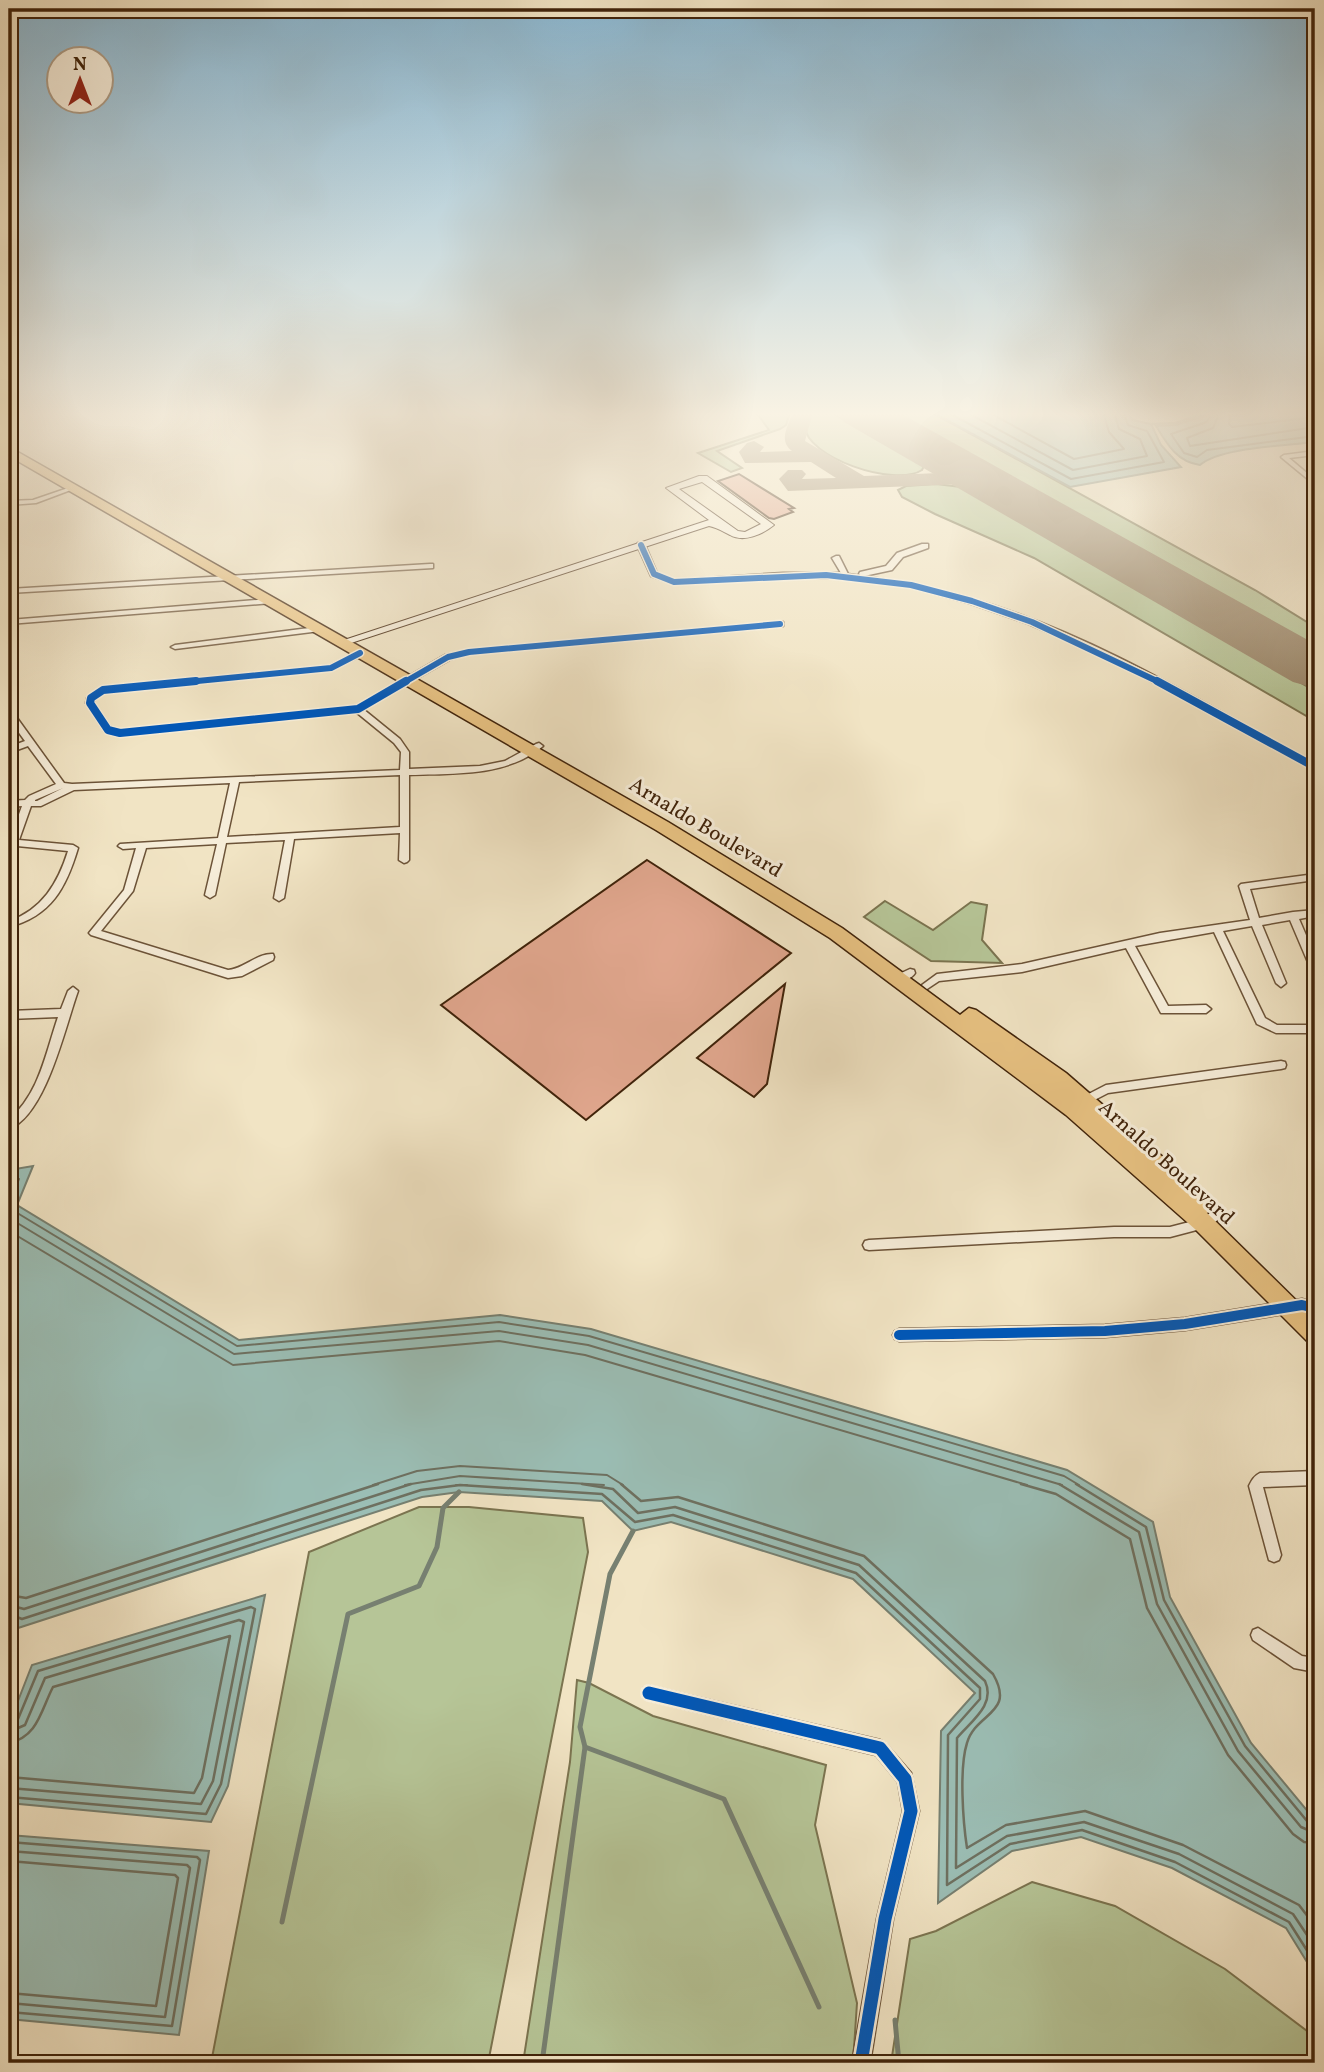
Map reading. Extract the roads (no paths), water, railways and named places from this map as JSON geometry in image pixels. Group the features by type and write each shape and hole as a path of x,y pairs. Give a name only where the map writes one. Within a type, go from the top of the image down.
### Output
{"highway":[{"name":"Arnaldo Boulevard","path":"114,509 350,646"},
{"name":"Arnaldo Boulevard","path":"232,576 268,601 288,608 317,629 409,678 742,868 906,975 1079,1105 1209,1219 1315,1318"},
{"name":"Arnaldo Boulevard","path":"906,975 927,985 1059,1079 1079,1105"},
{"name":"Arnaldo Boulevard","path":"1302,1308 1315,1334"}],"street":[{"path":"697,509 709,519 741,534 769,525 746,509"},
{"path":"709,519 350,646 331,668 103,690 91,698 90,703 108,730 120,733 358,709 448,657 469,652 780,624"},
{"path":"641,545 654,574 674,582 846,576 889,568 900,555 925,546"},
{"path":"836,558 846,576"},
{"path":"9,591 430,566"},
{"path":"846,576 917,586 1032,622 1138,673 1315,767"},
{"path":"9,633 11,622 268,601"},
{"path":"174,647 317,629"},
{"path":"358,709 397,741 405,752 407,773 404,860"},
{"path":"9,713 28,743 61,785"},
{"path":"9,750 28,743"},
{"path":"9,856 12,842 32,797 61,785 72,787 235,782 480,769 508,763 535,749"},
{"path":"210,895 235,782"},
{"path":"9,804 38,804 72,787"},
{"path":"122,846 404,830"},
{"path":"279,898 290,837"},
{"path":"9,924 34,914 56,892 65,876 73,848 12,842"},
{"path":"142,845 128,891 94,933 228,974 238,973 269,957"},
{"path":"1281,983 1244,886 1315,877"},
{"path":"927,985 937,978 1022,968 1129,945 1315,913"},
{"path":"1293,915 1315,967"},
{"path":"1217,929 1261,1021 1276,1029 1315,1029"},
{"path":"1129,945 1165,1010 1206,1009"},
{"path":"9,1125 20,1118 35,1093 73,991"},
{"path":"9,1015 65,1013"},
{"path":"1079,1105 1107,1089 1281,1065"},
{"path":"869,1245 1101,1232 1170,1232 1209,1219"},
{"path":"899,1335 1105,1331 1302,1308"},
{"path":"1273,1555 1256,1486 1260,1480 1315,1478"},
{"path":"1258,1635 1299,1663 1315,1665"},
{"path":"649,1693 880,1748 905,1779 911,1811 885,1919 861,2063"}],"water":[{"path":"33,1166 17,1205 239,1340 500,1315 591,1329 1067,1470 1153,1522 1170,1597 1251,1743 1315,1820 1315,1975 1286,1928 1172,1868 1081,1837 1012,1851 938,1903 941,1731 975,1693 853,1579 671,1522 633,1531 602,1501 459,1492 422,1497 18,1628 9,1618 9,1170"},
{"path":"265,1595 228,1786 211,1822 9,1803 9,1724 32,1665"},
{"path":"9,1835 209,1851 179,2035 9,2019"}],"waterway":[{"path":"282,1922 348,1614 419,1586 437,1547 443,1508 459,1492"},
{"path":"585,1747 580,1727 610,1574 633,1531"},
{"path":"542,2063 585,1747"},
{"path":"585,1747 724,1799 819,2007"},
{"path":"895,2020 899,2063"}]}
